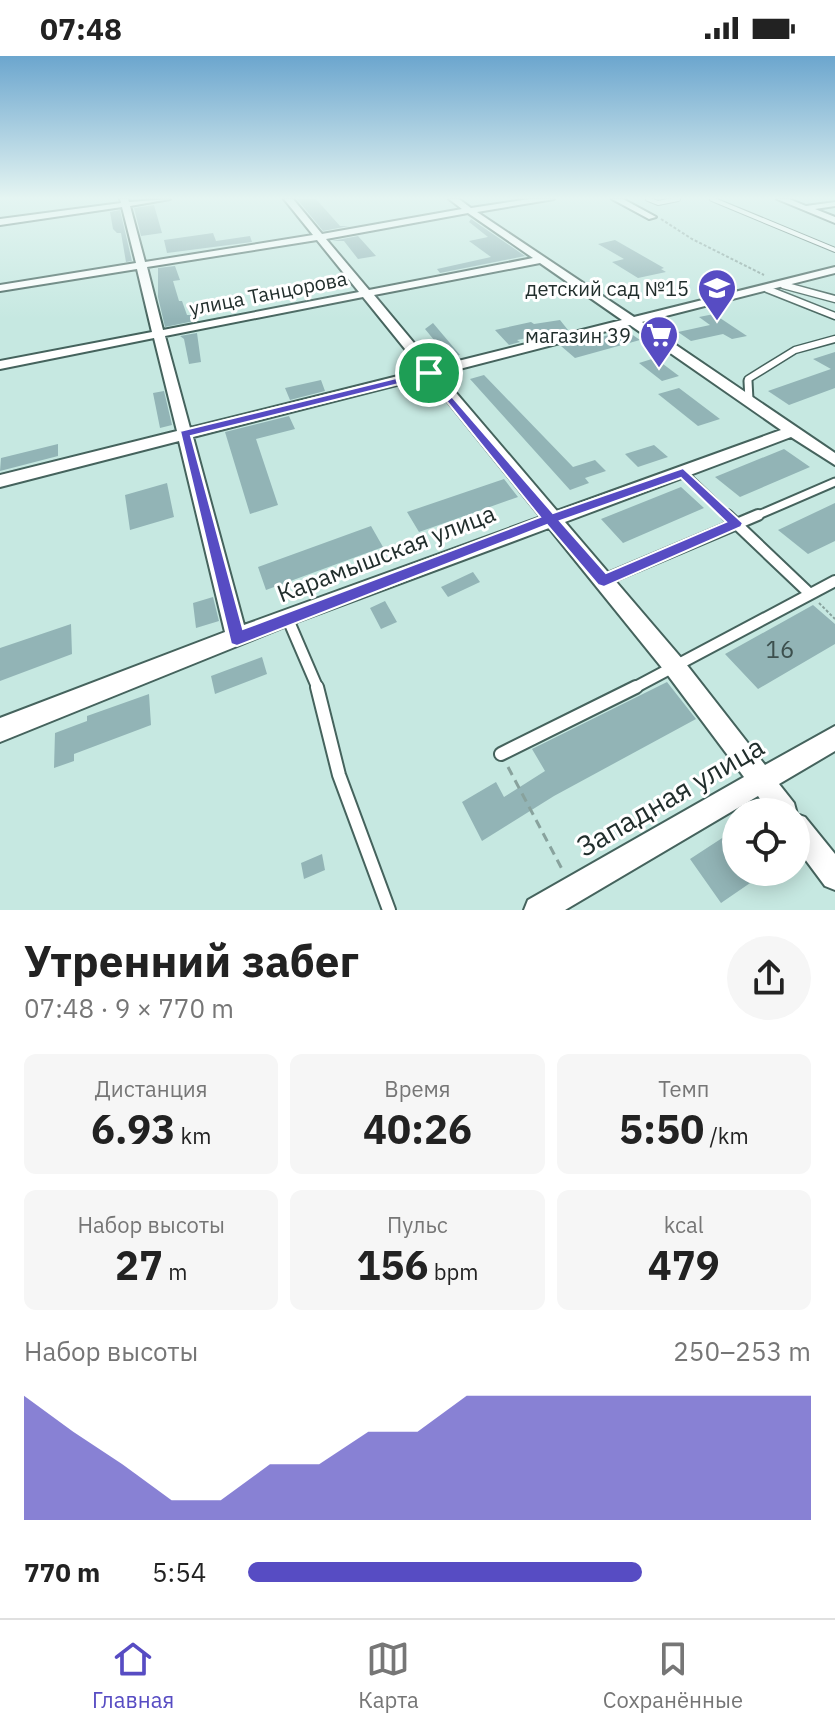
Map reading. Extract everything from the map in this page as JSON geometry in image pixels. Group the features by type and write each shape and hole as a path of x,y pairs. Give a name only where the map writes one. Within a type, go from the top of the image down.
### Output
{"street":[{"path":"134,239 156,334 237,638"},
{"path":"0,288 307,239"},
{"path":"321,239 675,667 774,798"},
{"path":"513,239 835,460"},
{"name":"улица Танцорова","path":"0,365 543,259"},
{"path":"0,481 835,270"},
{"name":"Карамышская улица","path":"0,730 287,617 793,431"},
{"name":"Западная улица","path":"538,910 835,738"},
{"path":"810,844 835,876"}],"lane":[{"path":"808,239 835,250"},
{"path":"783,285 822,293 835,299"},
{"path":"767,289 835,316"},
{"path":"749,400 748,379 795,350 835,339"},
{"path":"683,473 809,593"},
{"path":"604,581 835,482"},
{"path":"501,754 675,667 835,581"},
{"path":"287,617 316,682 339,775 389,910"}],"path":[{"path":"692,239 783,285"},
{"path":"809,593 835,619"},
{"path":"501,754 573,889"}],"building":[{"path":"122,239 127,239 132,261 126,262"},
{"path":"251,239 252,242 167,253 164,240"},
{"path":"361,239 376,256 358,259 344,241 332,241"},
{"path":"500,239 525,256 440,273 437,269 491,257 469,241"},
{"path":"615,240 666,272 638,278 612,262 624,259 598,244"},
{"path":"175,266 180,280 173,281 179,301 194,321 165,327 158,297 158,268"},
{"name":"детский сад №15","path":"714,314 747,336 732,339 723,334 691,341 678,332 710,325 699,317"},
{"path":"560,320 568,330 517,340 520,342 509,345 495,330 531,322"},
{"path":"433,323 460,355 448,357 425,329"},
{"path":"627,331 640,340 575,358 561,346"},
{"path":"197,333 201,362 189,364 184,339 180,336"},
{"path":"835,352 835,388 789,405 768,391 831,369 813,359"},
{"name":"магазин 39","path":"655,358 679,376 662,381 639,363"},
{"path":"484,375 573,467 595,460 606,471 585,478 589,483 570,490 470,379"},
{"path":"321,380 325,391 290,400 285,388"},
{"path":"427,380 440,397 425,402 410,385"},
{"path":"679,388 720,419 698,426 658,394"},
{"path":"164,391 172,425 160,428 153,393"},
{"path":"289,416 295,429 256,439 278,505 250,514 225,432"},
{"path":"58,444 58,456 0,471 1,458"},
{"path":"654,445 668,457 638,467 625,454"},
{"path":"784,449 810,467 740,497 715,477"},
{"path":"504,479 518,497 419,532 407,512"},
{"path":"167,483 174,517 130,530 125,495"},
{"path":"681,487 704,508 623,543 601,519"},
{"path":"835,503 835,541 808,554 778,530"},
{"path":"371,526 383,547 266,590 258,567"},
{"path":"473,572 480,582 448,597 441,587"},
{"path":"213,597 219,621 196,628 193,603"},
{"path":"385,601 397,622 381,629 370,608"},
{"path":"813,605 835,624 835,644 758,689 725,654"},
{"path":"71,624 72,654 0,681 0,648"},
{"path":"262,657 267,674 215,694 211,676"},
{"path":"667,682 696,719 554,796 482,841 462,802 496,782 504,797 545,771 532,749"},
{"path":"149,694 151,725 74,754 74,761 54,768 55,733 87,721 87,716"},
{"path":"722,838 722,886 746,886 721,903 690,859"},
{"path":"322,854 325,870 304,879 301,863"}],"place":[{"name":"детский сад №15","path":"717,322"},
{"name":"магазин 39","path":"659,369"}],"route":[{"path":"429,373 185,434 237,638 550,519 604,581 736,523 683,473 550,519 429,373"}]}
